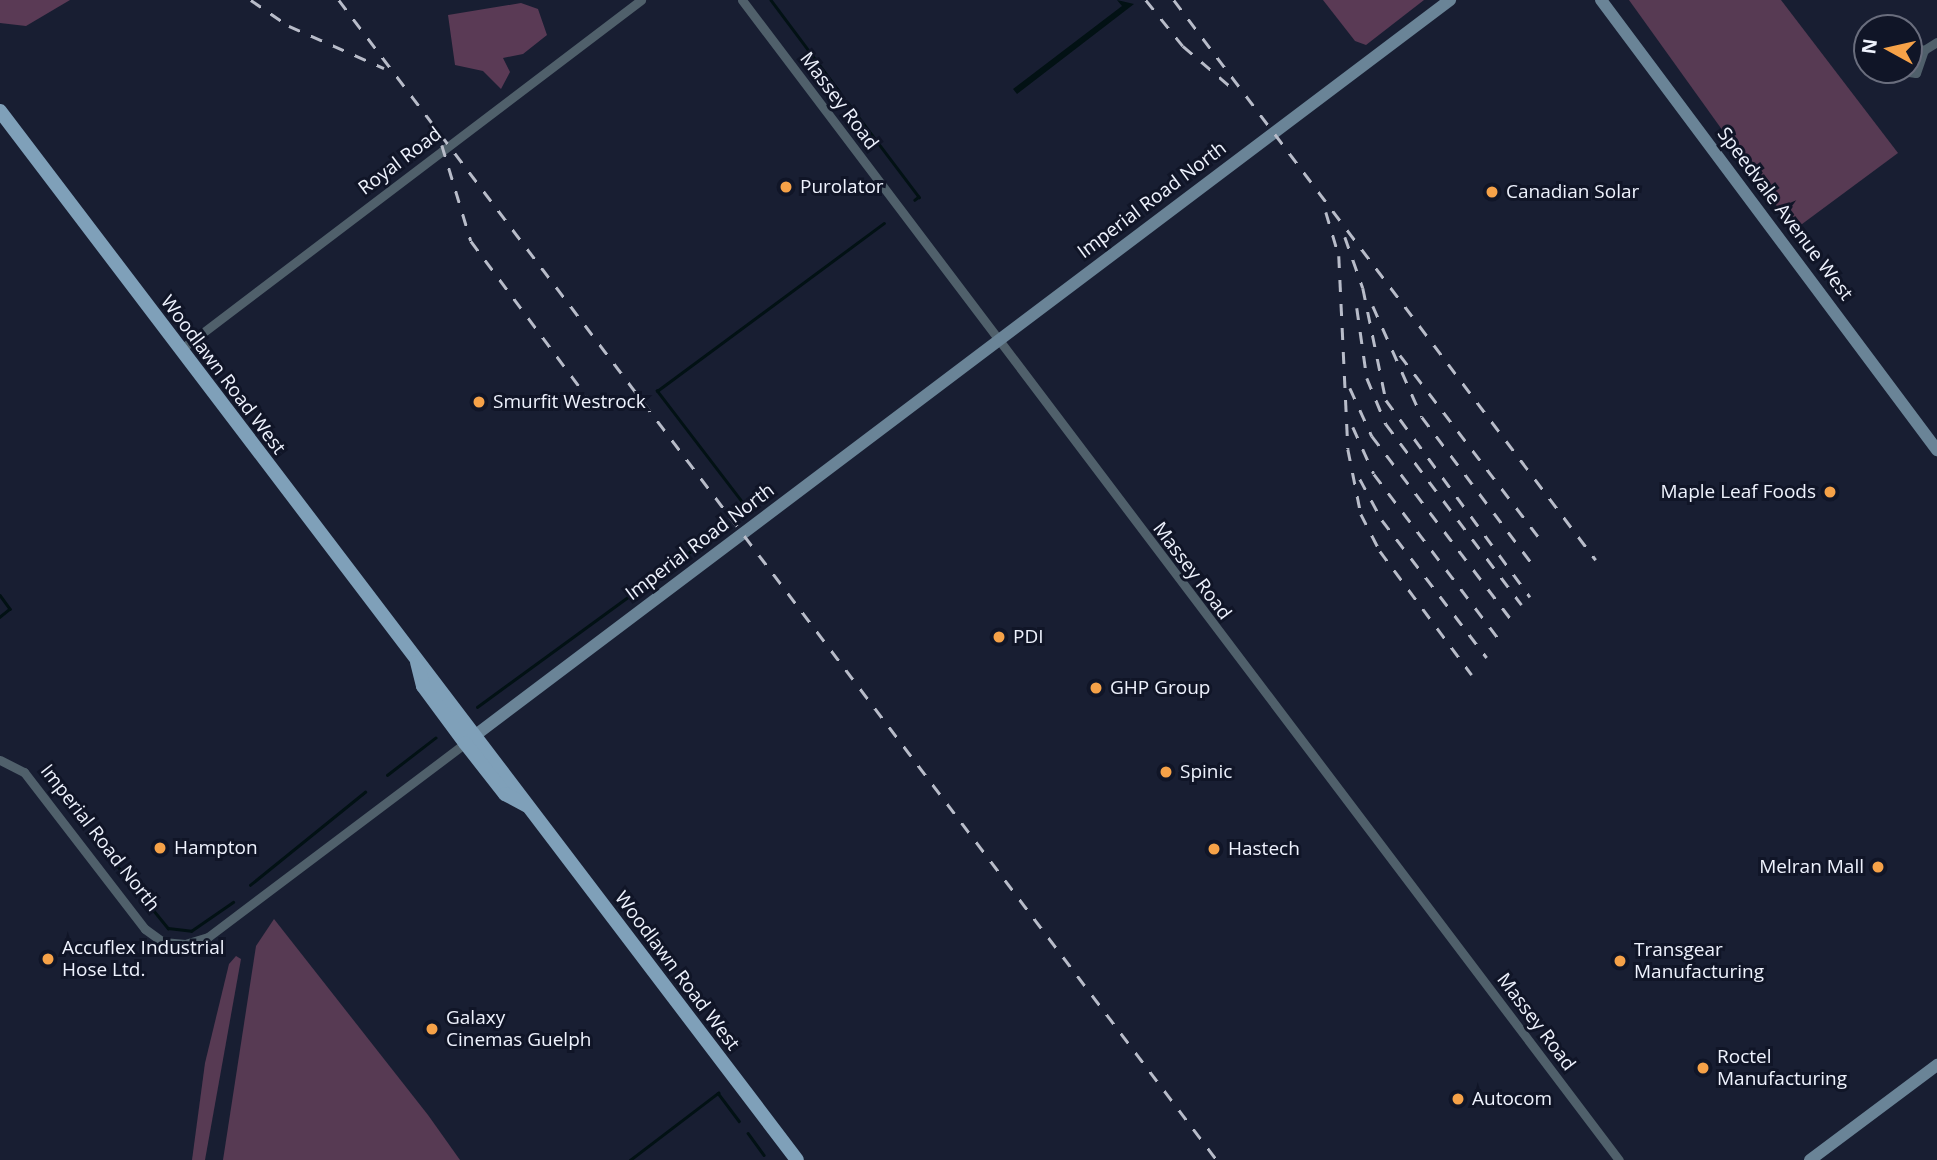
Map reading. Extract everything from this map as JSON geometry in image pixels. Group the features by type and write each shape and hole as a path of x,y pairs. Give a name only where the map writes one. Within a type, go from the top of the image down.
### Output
{"main road":[{"name":"Woodlawn Road West","path":"0,111 417,662 478,734 527,806 797,1160"},
{"name":"Woodlawn Road West","path":"417,662 423,686 465,743 505,794 527,806"}],"street":[{"name":"Royal Road","path":"180,350 640,0"},
{"name":"Massey Road","path":"742,0 995,341 1619,1160"},
{"name":"Imperial Road North","path":"0,760 24,772 145,929 163,942 185,944 208,937 1450,0"},
{"name":"Speedvale Avenue West","path":"1601,0 1937,450"},
{"path":"1923,53 1937,42"},
{"path":"1810,1160 1937,1065"}],"shaded area":[{"path":"0,0 70,0 26,26 0,23"},
{"path":"1117,0 1134,4 1017,94 1013,89 1122,6"},
{"path":"1323,0 1424,0 1366,45 1355,41"},
{"path":"1629,0 1781,0 1898,153 1794,230"},
{"path":"521,3 538,9 547,35 523,54 503,58 510,72 501,89 483,71 455,65 448,15"},
{"path":"274,919 428,1115 460,1160 223,1160 256,946"},
{"path":"236,956 241,959 205,1160 192,1160 205,1063 229,964"}],"waterway":[{"path":"771,0 839,91"},
{"path":"848,103 919,197 915,200"},
{"path":"741,515 748,510 657,391 884,223"},
{"path":"477,707 728,524"},
{"path":"0,595 10,609 0,617"},
{"path":"387,775 435,738"},
{"path":"250,885 365,792"},
{"path":"93,836 168,928 191,931 233,902"},
{"path":"630,1160 718,1093 739,1121"},
{"path":"748,1133 764,1155"}],"railway":[{"path":"251,0 289,26 384,68"},
{"path":"339,0 1217,1160"},
{"path":"1146,0 1183,46 1231,87"},
{"path":"1174,0 1596,560"},
{"path":"442,145 471,241 591,402"},
{"path":"1326,212 1339,256 1348,449 1361,514 1380,551 1472,675"},
{"path":"1345,237 1363,288 1386,400 1530,597"},
{"path":"1373,306 1422,417 1536,569"},
{"path":"1357,308 1367,378 1386,424 1522,605"},
{"path":"1400,355 1540,539"},
{"path":"1350,388 1372,436 1513,622"},
{"path":"1353,427 1374,474 1501,642"},
{"path":"1360,479 1382,520 1487,658"}],"place":[{"name":"Purolator","path":"786,187"},
{"name":"Canadian Solar","path":"1492,192"},
{"name":"Smurfit Westrock","path":"479,402"},
{"name":"Maple Leaf Foods","path":"1830,492"},
{"name":"PDI","path":"999,637"},
{"name":"GHP Group","path":"1096,688"},
{"name":"Spinic","path":"1166,772"},
{"name":"Hampton","path":"160,848"},
{"name":"Hastech","path":"1214,849"},
{"name":"Melran Mall","path":"1878,867"},
{"name":"Accuflex Industrial Hose Ltd.","path":"48,959"},
{"name":"Transgear Manufacturing","path":"1620,961"},
{"name":"Galaxy Cinemas Guelph","path":"432,1029"},
{"name":"Roctel Manufacturing","path":"1703,1068"},
{"name":"Autocom","path":"1458,1099"}]}
